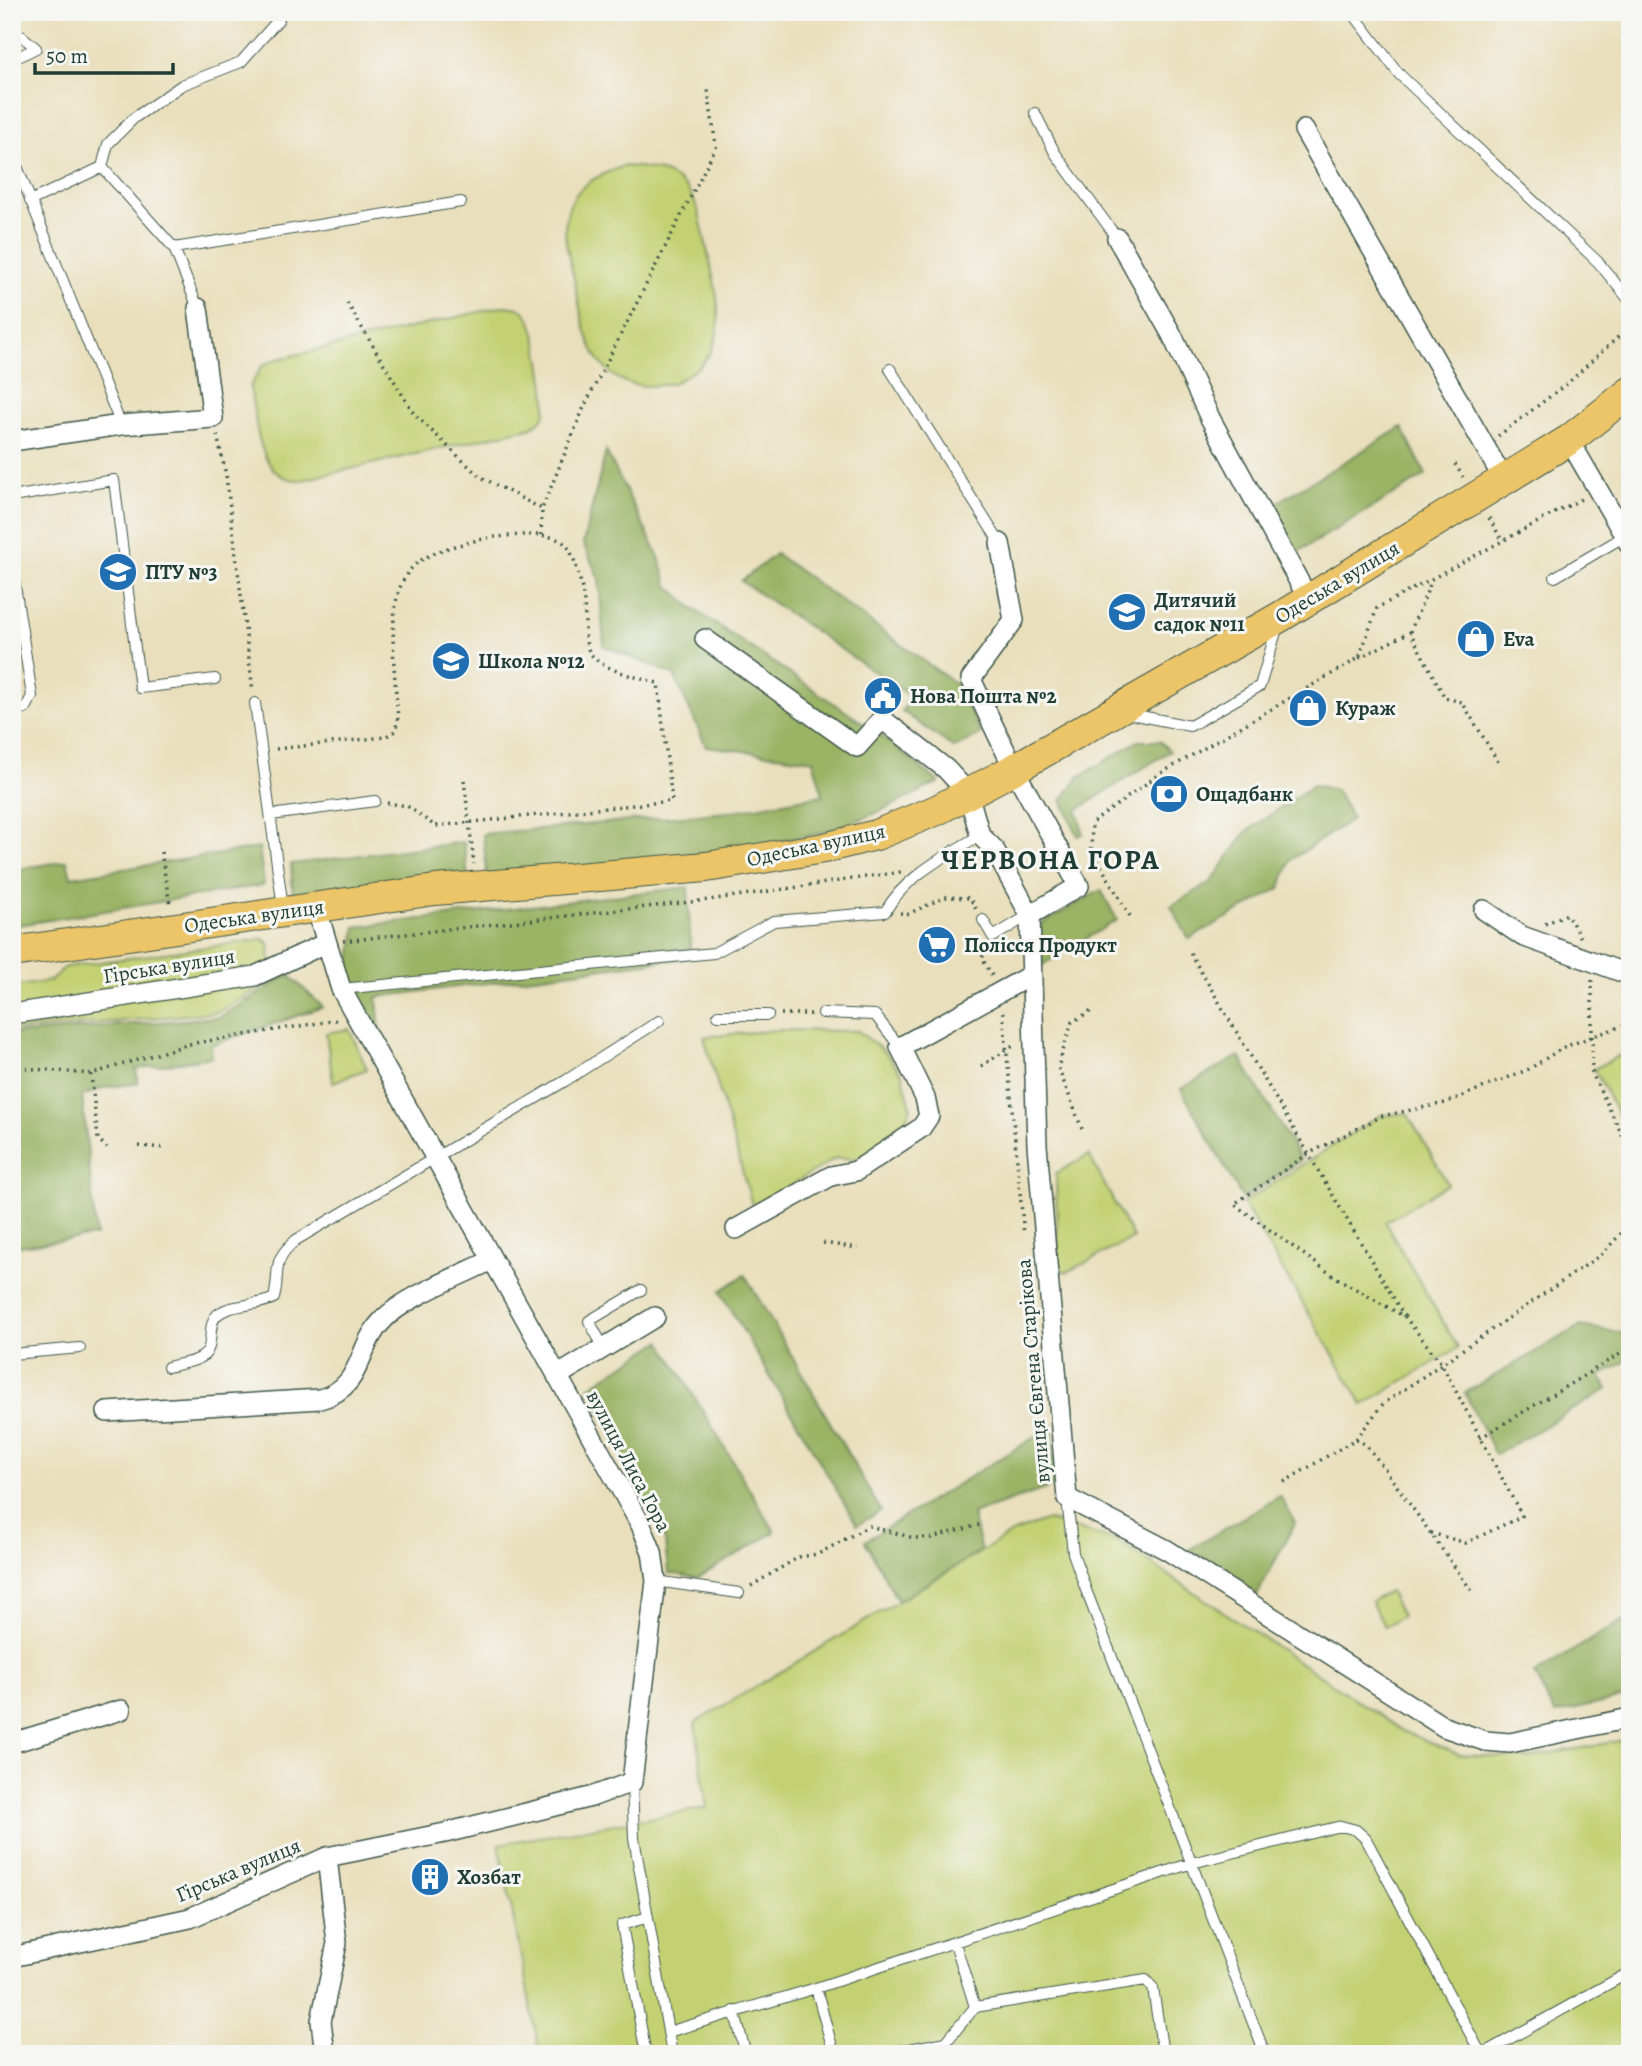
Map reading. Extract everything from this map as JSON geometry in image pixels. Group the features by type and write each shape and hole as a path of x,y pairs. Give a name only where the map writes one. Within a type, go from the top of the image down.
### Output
{"main road":[{"name":"Одеська вулиця","path":"12,952 316,907 477,887 706,867 824,848 876,835 937,810 1014,769 1309,600 1569,440 1630,392"}],"street":[{"path":"1304,130 1504,480"},
{"path":"1117,238 1172,335 1210,418 1309,600"},
{"path":"13,440 121,425 213,418 198,308"},
{"path":"1569,440 1627,541"},
{"path":"1000,543 1014,620 971,679 1014,769 1079,886 1030,915"},
{"path":"705,639 857,747 882,719 946,769 968,793"},
{"name":"вулиця Євгена Старікова","path":"968,793 980,835 994,849 1030,915 1032,1035 1042,1210 1067,1498 1167,1550 1444,1727 1485,1741 1510,1743 1630,1718"},
{"name":"вулиця Лиса Гора","path":"316,907 341,989 437,1156 492,1260 641,1525 652,1552 656,1581 632,1782"},
{"path":"1485,910 1522,936 1630,975"},
{"name":"Гірська вулиця","path":"12,1014 255,976 326,943"},
{"path":"736,1229 831,1176 856,1171 921,1128 929,1116 925,1098 900,1047 1031,975"},
{"path":"107,1412 320,1399 337,1395 355,1372 381,1322 397,1308 492,1260"},
{"path":"557,1376 656,1317"},
{"path":"12,1743 121,1710"},
{"path":"327,1857 445,1833 592,1797 632,1782"},
{"name":"Гірська вулиця","path":"12,1957 190,1917 327,1857 337,1943 321,2021 325,2054"}],"lane":[{"path":"102,167 108,144 134,118 182,85 241,62 279,19 276,12"},
{"path":"1352,12 1399,74 1598,262 1630,301"},
{"path":"12,28 36,48 12,60"},
{"path":"1035,113 1055,153 1117,238"},
{"path":"12,154 121,425"},
{"path":"30,201 102,167"},
{"path":"102,167 174,248 198,308"},
{"path":"174,248 461,202"},
{"path":"890,369 1000,543"},
{"path":"12,497 114,480 140,688 215,679"},
{"path":"1555,577 1627,541"},
{"path":"12,566 32,696 26,708 12,711"},
{"path":"1115,711 1190,726 1260,686 1280,617"},
{"path":"255,703 284,912"},
{"path":"271,815 375,801"},
{"path":"341,989 714,953 774,921 885,912 893,898 928,868 980,835"},
{"path":"983,920 993,937 1030,915"},
{"path":"824,1013 874,1015 900,1047"},
{"path":"718,1015 768,1014"},
{"path":"168,1367 200,1359 206,1353 211,1345 212,1323 222,1311 266,1303 274,1298 276,1264 281,1254 296,1240 565,1081 659,1021"},
{"path":"604,1348 589,1321 641,1290"},
{"path":"12,1354 80,1348"},
{"path":"1067,1498 1073,1553 1086,1590 1265,2054"},
{"path":"656,1581 739,1593"},
{"path":"632,1782 634,1838 672,2054"},
{"path":"668,2032 816,1988 1192,1863 1341,1826 1356,1830 1367,1839 1482,2054 1630,1972"},
{"path":"646,2054 622,1926 648,1917"},
{"path":"955,1943 975,2007"},
{"path":"883,2054 946,2042 975,2007 1146,1980 1153,1987 1163,2054"},
{"path":"816,1988 834,2054"},
{"path":"734,2011 746,2054"}],"path":[{"path":"541,535 542,509 584,407 716,147 708,90"},
{"path":"347,303 414,414 479,476 542,509"},
{"path":"1485,446 1569,382 1630,326"},
{"path":"213,418 226,475 255,703"},
{"path":"1455,464 1467,484"},
{"path":"1359,658 1377,608 1598,490"},
{"path":"1486,515 1502,540"},
{"path":"262,751 385,737 395,731 398,720 395,626 397,599 405,577 421,559 446,548 489,538 541,535 564,543 573,556 583,585 587,652 599,665 614,672 658,683 672,801 436,826 407,806 375,801"},
{"path":"1130,916 1091,849 1092,823 1158,775 1359,658 1410,632 1433,579"},
{"path":"1410,632 1445,698 1462,702 1500,765"},
{"path":"464,780 477,887"},
{"path":"161,852 171,906"},
{"path":"326,943 709,901 928,868"},
{"path":"885,912 908,914 945,897 970,898 983,920"},
{"path":"1522,936 1567,914 1596,964 1590,991 1592,1073 1630,1151"},
{"path":"993,937 982,958 1001,992 1025,1247"},
{"path":"1190,953 1405,1317 1441,1363 1522,1516 1466,1543 1431,1533"},
{"path":"1082,1129 1058,1068 1072,1022 1093,1010"},
{"path":"768,1014 824,1013"},
{"path":"12,1067 91,1074 189,1045 357,1016"},
{"path":"1405,1317 1335,1277 1234,1204 1308,1154 1382,1115 1445,1103 1529,1069 1564,1047 1630,1023"},
{"path":"981,1066 1032,1035"},
{"path":"91,1074 98,1139 107,1148"},
{"path":"139,1146 166,1148"},
{"path":"1284,1482 1356,1439 1383,1404 1602,1254 1627,1227 1630,1214"},
{"path":"823,1243 858,1248"},
{"path":"1480,1438 1630,1348"},
{"path":"1356,1439 1367,1446 1474,1594"},
{"path":"739,1593 799,1557 818,1554 869,1526 914,1538 931,1538 979,1525"}],"green space":[{"path":"624,166 650,169 681,183 691,195 702,226 717,301 717,335 712,350 702,364 673,383 643,386 624,381 608,372 597,357 582,320 568,253 565,227 568,210 577,193 590,181"},
{"path":"504,306 518,308 526,313 535,334 546,406 544,416 536,424 529,428 302,480 287,478 276,472 268,461 258,433 250,387 262,366 274,360"},
{"path":"1402,427 1426,475 1296,553 1270,507"},
{"path":"606,451 659,557 668,586 695,610 875,731 939,782 860,819 811,835 690,856 487,876 483,834 728,812 823,795 813,760 706,746 674,675 604,646 599,579 583,543"},
{"path":"776,554 957,685 981,734 954,748 902,711 911,697 741,581"},
{"path":"1138,741 1160,741 1170,751 1077,810 1083,834 1078,836 1062,800 1079,777"},
{"path":"1313,785 1336,790 1352,819 1291,860 1280,888 1189,939 1171,906 1211,882 1246,832"},
{"path":"464,842 468,878 293,896 291,864"},
{"path":"259,848 264,885 12,926 12,870 67,861 71,877"},
{"path":"688,887 691,957 377,997 380,1033 347,983 356,927"},
{"path":"1101,890 1117,920 1042,965 1037,926"},
{"path":"264,939 270,945 269,958 287,973 218,1012 12,1031 12,987 50,981 65,967"},
{"path":"289,975 323,1007 211,1045 212,1057 136,1069 138,1083 103,1088 82,1096 96,1236 12,1247 12,1034 220,1017"},
{"path":"349,1029 367,1069 333,1082 326,1033"},
{"path":"777,1030 858,1031 886,1053 902,1074 911,1107 903,1130 862,1159 836,1158 753,1208 704,1037"},
{"path":"1630,1050 1630,1137 1594,1069"},
{"path":"1239,1056 1301,1160 1243,1199 1181,1089"},
{"path":"1407,1113 1448,1184 1385,1222 1458,1348 1363,1405 1243,1203 1379,1116"},
{"path":"1089,1155 1133,1238 1067,1272 1058,1269 1056,1173"},
{"path":"745,1275 881,1511 857,1525 720,1291"},
{"path":"1580,1326 1630,1334 1630,1359 1600,1376 1608,1389 1495,1455 1465,1393"},
{"path":"661,1341 775,1532 698,1578 668,1573 665,1541 589,1387"},
{"path":"1053,1426 1054,1486 972,1514 981,1551 898,1601 865,1541"},
{"path":"1280,1496 1295,1523 1257,1595 1190,1549"},
{"path":"1048,1520 1117,1541 1403,1731 1461,1755 1527,1758 1630,1739 1630,2054 540,2054 499,1844 707,1808 695,1723 1014,1532"},
{"path":"1389,1591 1402,1616 1385,1627 1371,1602"},
{"path":"1630,1616 1630,1696 1555,1714 1534,1674"}],"place":[{"name":"ПТУ №3","path":"118,572"},
{"name":"Дитячий садок №11","path":"1127,612"},
{"name":"Eva","path":"1476,639"},
{"name":"Школа №12","path":"451,661"},
{"name":"Нова Пошта №2","path":"883,696"},
{"name":"Кураж","path":"1308,708"},
{"name":"Ощадбанк","path":"1169,794"},
{"name":"Полісся Продукт","path":"937,945"},
{"name":"Хозбат","path":"430,1877"}],"district":[{"name":"ЧЕРВОНА ГОРА","path":"1051,860"}]}
